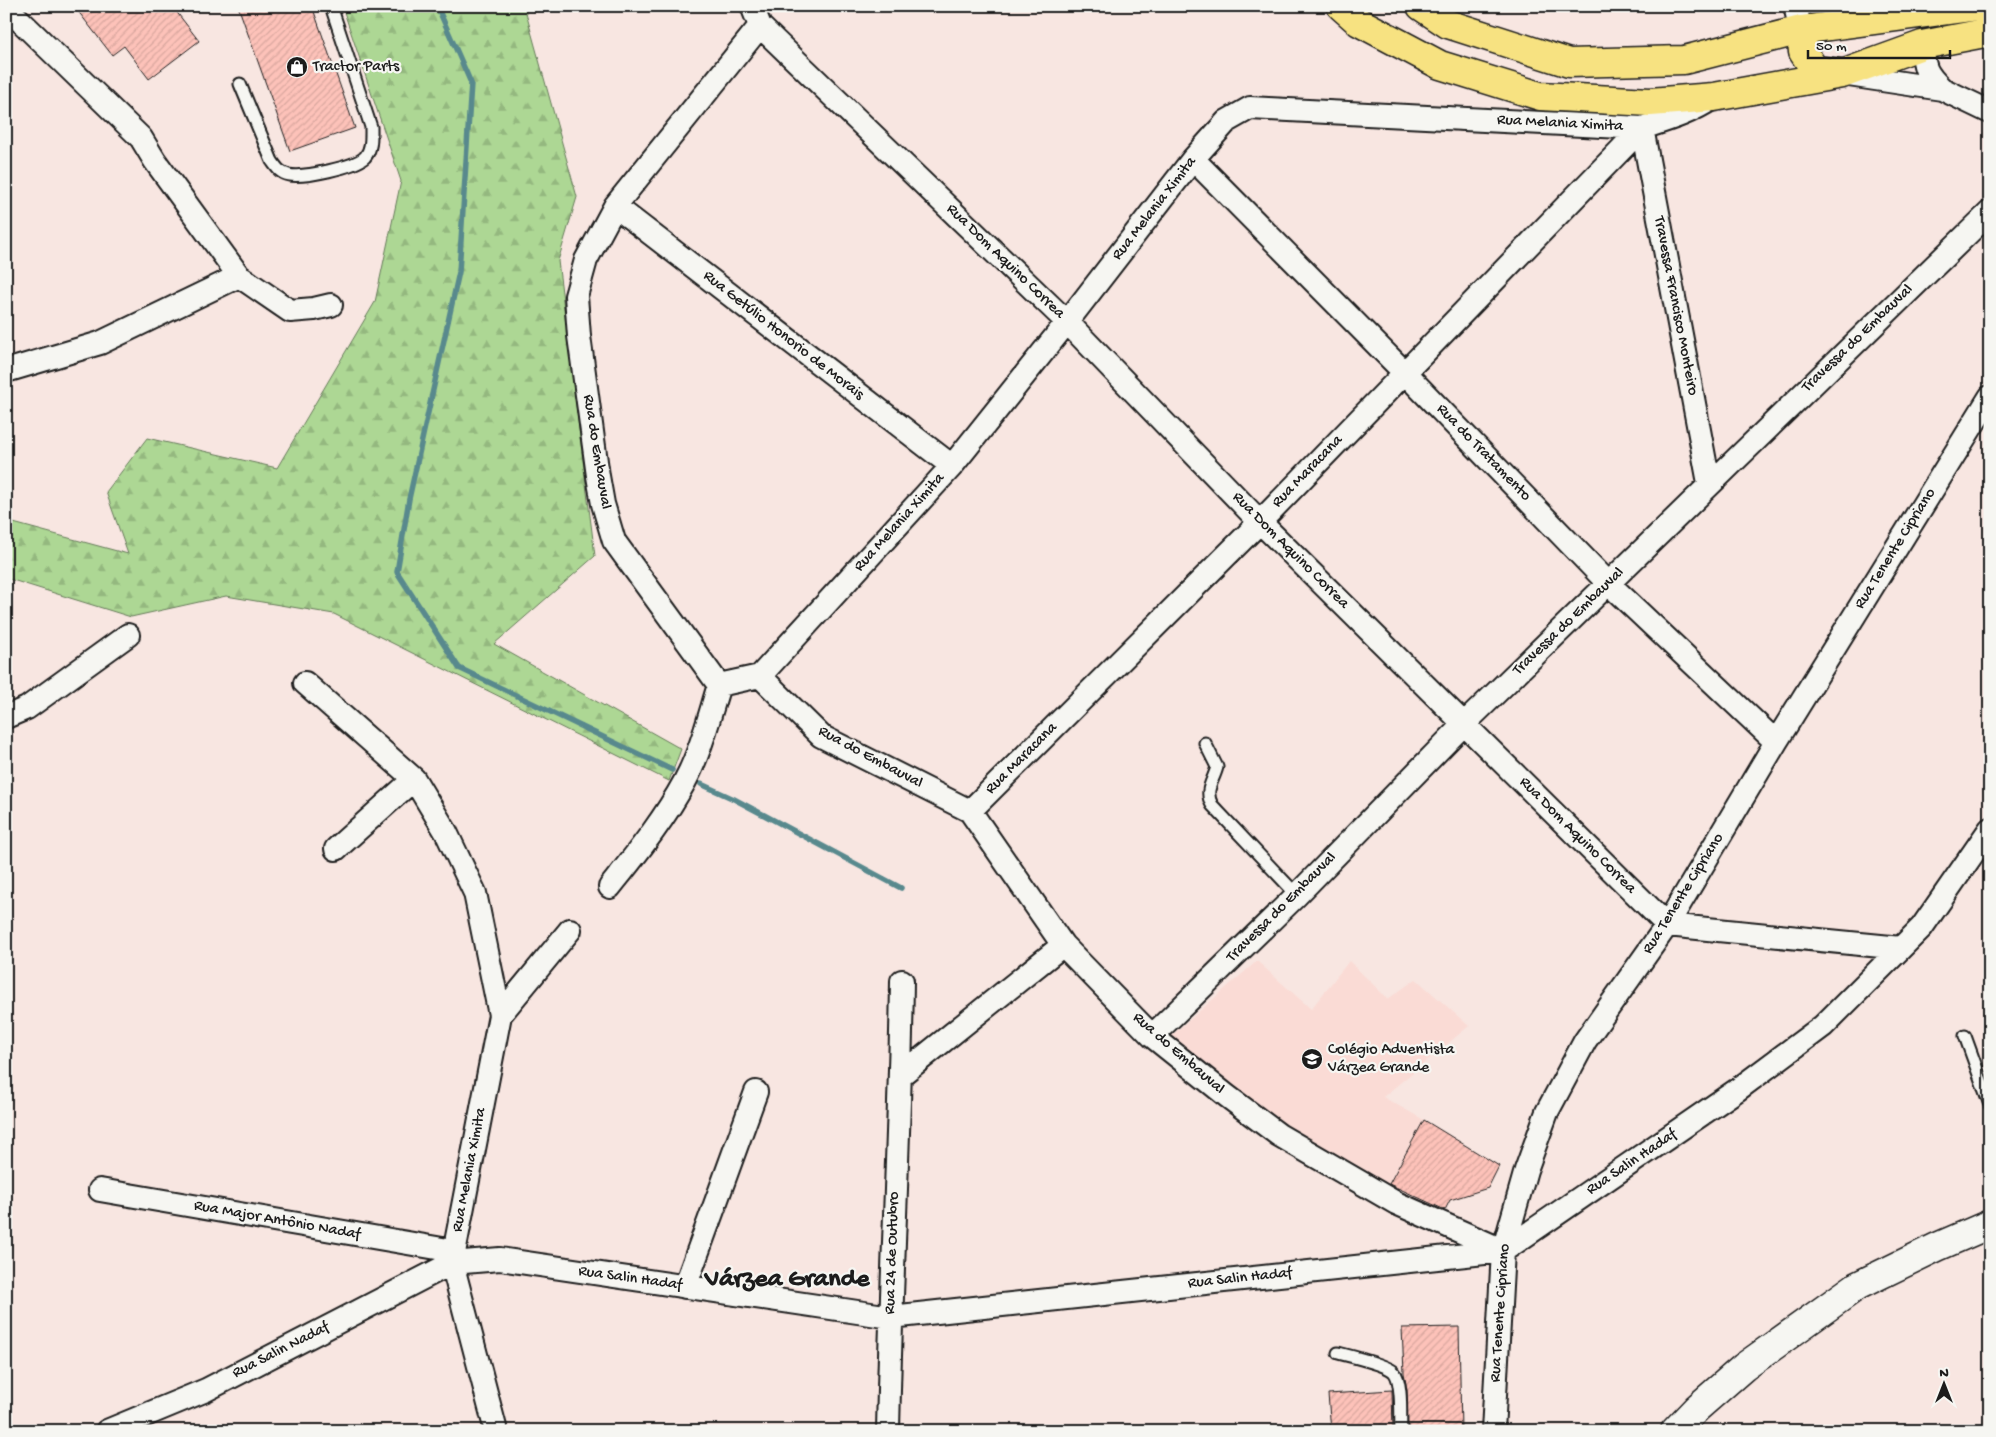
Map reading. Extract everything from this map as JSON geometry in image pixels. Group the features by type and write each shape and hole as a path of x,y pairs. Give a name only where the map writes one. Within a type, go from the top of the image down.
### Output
{"main road":[{"path":"1341,6 1359,22 1440,66 1540,96 1650,102 1714,97 1842,74 1922,45 1990,32"},
{"path":"1421,6 1448,24 1569,63 1684,60 1798,18 1979,6"},
{"path":"1798,18 1803,52 1815,70 1842,74"},
{"path":"1675,1431 1697,1408 1744,1367 1857,1286 1937,1247 1990,1224"}],"street":[{"path":"6,8 141,138 155,161 239,276 290,311 314,309 331,304"},
{"name":"Rua do Embauval","path":"719,684 614,541 603,504 579,336 576,296 586,260 615,206 756,16"},
{"name":"Rua Dom Aquino Correa","path":"756,16 1067,322 1260,522 1667,926"},
{"path":"1922,45 1924,68 1942,89"},
{"path":"1842,74 1942,89 1990,112"},
{"name":"Rua Melania Ximita","path":"760,676 952,466 1193,160 1227,121 1250,108 1642,128 1698,108 1714,97"},
{"name":"Rua Maracana","path":"970,811 1260,522 1642,128"},
{"name":"Travessa Francisco Monteiro","path":"1642,128 1709,483"},
{"name":"Rua do Tratamento","path":"1193,160 1404,372 1609,584 1776,742"},
{"name":"Rua Getúlio Honorio de Morais","path":"615,206 952,466"},
{"name":"Travessa do Embauval","path":"1152,1036 1297,895 1464,724 1609,584 1709,483 1990,212"},
{"path":"6,370 100,343 239,276"},
{"name":"Rua Tenente Cipriano","path":"1493,1431 1503,1251 1526,1170 1548,1112 1585,1041 1667,926 1776,742 1990,397"},
{"path":"6,717 27,708 128,635"},
{"path":"610,887 664,816 686,780 700,745 719,684 760,676"},
{"name":"Rua do Embauval","path":"760,676 821,736 970,811 1064,945 1152,1036 1279,1135 1396,1203 1503,1251"},
{"path":"305,683 414,779 446,832 475,893 500,1015"},
{"path":"336,848 414,779"},
{"name":"Rua Salin Hadaf","path":"453,1257 500,1260 890,1318 1503,1251 1737,1090 1823,1026 1922,927 1990,829"},
{"path":"1667,926 1901,948"},
{"name":"Rua Melania Ximita","path":"496,1431 453,1257 500,1015 570,930"},
{"path":"901,1075 1064,945"},
{"name":"Rua 24 de Outubro","path":"888,1431 890,1318 901,1075 902,981"},
{"path":"685,1287 756,1092"},
{"name":"Rua Major Antônio Nadaf","path":"100,1190 453,1257"},
{"name":"Rua Salin Nadaf","path":"107,1431 206,1390 453,1257"}],"lane":[{"path":"240,84 272,161 279,171 290,175 306,175 355,163 365,156 371,144 371,127 330,6"},
{"path":"1205,743 1217,767 1209,788 1208,797 1212,805 1297,895"},
{"path":"1965,1036 1990,1105"},
{"path":"1338,1353 1386,1367 1394,1372 1399,1384 1401,1431"}],"shaded area":[{"name":"Colégio Adventista Várzea Grande","path":"1257,961 1311,1009 1349,961 1388,999 1416,979 1469,1026 1383,1097 1424,1120 1388,1185 1283,1124 1221,1082 1171,1036"}],"green space":[{"path":"342,6 524,6 577,197 558,261 595,556 494,644 681,749 669,781 334,614 226,596 131,617 6,578 6,521 128,554 106,492 147,438 277,468 375,302 401,181"}],"building":[{"path":"74,6 172,6 199,41 149,79 124,46 112,55"},
{"name":"Tractor Parts","path":"238,6 312,6 355,128 290,151"},
{"path":"1424,1120 1499,1166 1488,1188 1450,1200 1445,1210 1389,1184"},
{"path":"1459,1327 1461,1431 1408,1431 1402,1328"},
{"path":"1392,1390 1393,1431 1331,1431 1328,1394"}],"waterway":[{"path":"437,6 471,83 459,272 409,499 397,572 459,668 672,770"},
{"path":"701,784 734,799 901,888"}],"place":[{"name":"Tractor Parts","path":"297,67"},
{"name":"Colégio Adventista Várzea Grande","path":"1312,1059"}],"district":[{"name":"Várzea Grande","path":"787,1280"}]}
